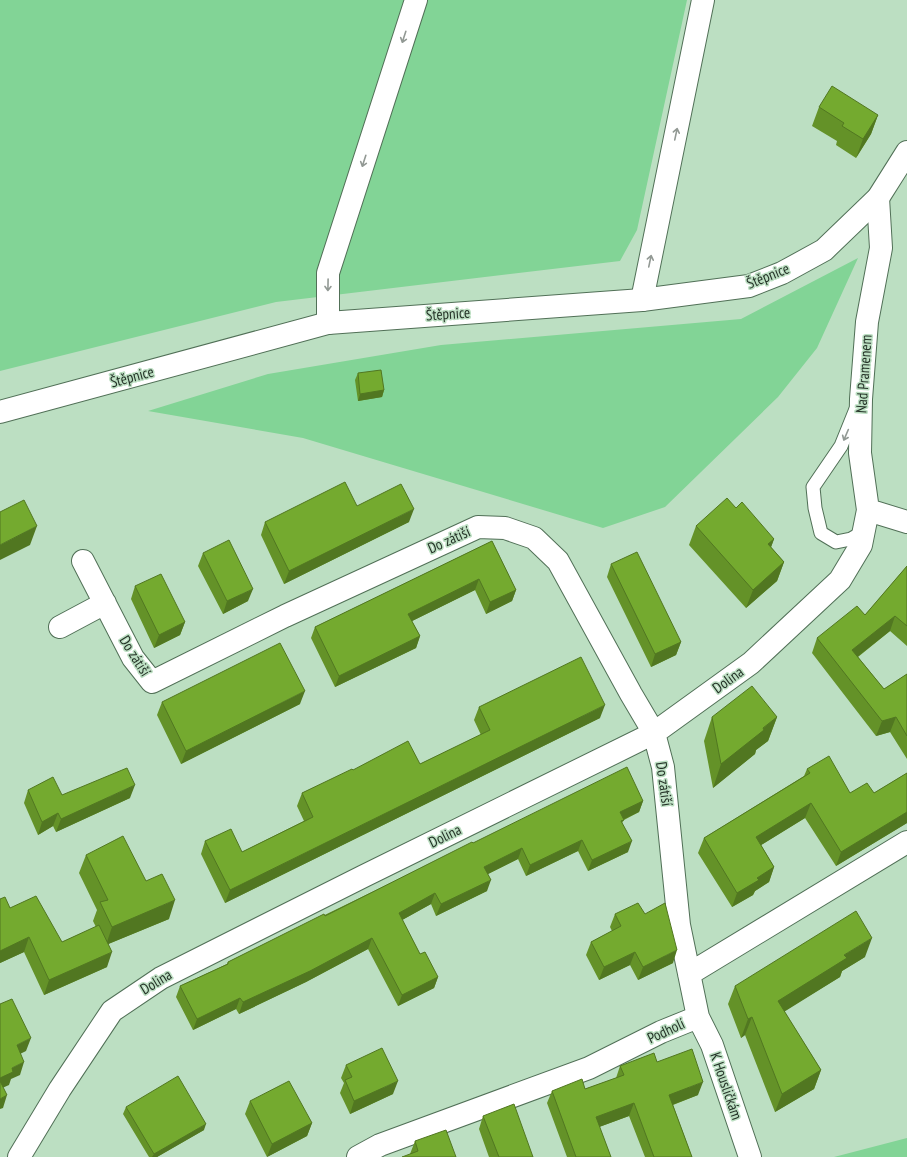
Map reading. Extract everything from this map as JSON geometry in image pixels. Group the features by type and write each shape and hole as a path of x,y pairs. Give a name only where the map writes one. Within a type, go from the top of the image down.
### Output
{"street":[{"path":"328,324 328,273 416,0"},
{"path":"642,300 703,0"},
{"name":"Štěpnice","path":"0,412 328,324 642,300 750,286 782,273 824,250 878,198 907,152"},
{"name":"Nad Pramenem","path":"868,510 860,453 860,398 867,322 881,248 878,198"},
{"path":"868,510 907,522"},
{"name":"Dolina","path":"19,1157 60,1089 112,1011 161,978 364,876 654,734 751,663 840,580 861,545 868,510"},
{"name":"Do zátiší","path":"83,561 133,658 152,682 285,616 478,526 505,528 534,538 558,561 654,734 663,766 679,925 689,974"},
{"path":"60,627 105,603"},
{"path":"689,974 907,842"},
{"name":"Podholí","path":"358,1157 380,1146 589,1068 661,1032 698,1017 689,974"},
{"name":"K Housličkám","path":"698,1017 712,1045 750,1157"}],"lane":[{"path":"860,398 841,446 813,487 815,508 821,533 836,542 851,539 863,532"}],"green space":[{"path":"0,0 687,0 637,230 620,261 276,302 0,371"},
{"path":"858,258 817,348 778,397 665,507 603,528 303,438 148,411 268,374 441,345 741,319"},
{"path":"907,1138 907,1157 834,1157"}],"building":[{"path":"832,86 878,115 863,139 842,126 844,123 819,107"},
{"path":"381,370 384,390 360,394 358,373"},
{"path":"345,482 357,506 401,484 414,509 289,571 265,522"},
{"path":"727,498 736,508 742,502 774,539 768,544 784,562 753,590 696,526"},
{"path":"24,500 37,526 0,545 0,512"},
{"path":"229,540 253,589 227,601 203,553"},
{"path":"492,541 516,590 490,602 479,579 408,614 420,636 339,676 315,627"},
{"path":"637,552 681,642 655,654 611,564"},
{"path":"907,566 907,626 895,616 852,650 884,689 907,674 907,736 896,717 882,721 817,638 857,606 865,615"},
{"path":"161,574 185,622 159,635 135,586"},
{"path":"280,643 305,691 186,751 162,702"},
{"path":"581,657 605,705 230,890 205,841 231,829 242,852 313,817 302,793 352,769 353,770 408,741 420,764 490,730 479,707"},
{"path":"752,686 777,717 763,728 764,730 721,764 712,717"},
{"path":"829,756 850,793 867,783 874,793 907,773 907,812 841,852 811,803 756,837 774,867 757,878 759,880 737,893 704,838 810,773 807,769"},
{"path":"627,767 643,801 620,812 624,820 621,821 632,841 592,860 582,840 530,865 522,848 484,867 491,880 441,904 435,893 399,913 420,954 425,952 438,977 402,995 372,938 310,971 243,1002 240,998 197,1019 180,986 228,964 228,962 324,914 325,916 472,842 473,843"},
{"path":"127,768 135,785 61,819 58,813 42,822 28,790 53,777 62,795"},
{"path":"123,836 146,881 162,874 175,900 112,927 100,902 108,900 86,855"},
{"path":"36,896 62,942 99,925 112,952 49,980 29,937 0,951 0,899 5,897 10,908"},
{"path":"638,903 645,914 665,903 677,950 643,967 635,952 604,967 591,942 621,926 615,914"},
{"path":"856,911 872,938 844,955 847,958 778,1001 821,1070 782,1094 752,1017 748,1019 735,986"},
{"path":"12,999 31,1038 17,1045 24,1062 12,1068 13,1072 0,1078 0,1004"},
{"path":"382,1048 398,1081 354,1101 345,1080 352,1077 346,1065"},
{"path":"692,1049 703,1082 669,1095 692,1157 654,1157 634,1103 596,1117 611,1157 576,1157 552,1091 582,1079 585,1089 624,1075 620,1066 654,1053 657,1062"},
{"path":"178,1076 206,1124 154,1154 126,1107"},
{"path":"0,1081 7,1095 0,1099"},
{"path":"289,1081 312,1123 272,1144 250,1101"},
{"path":"514,1104 533,1157 499,1157 483,1116"},
{"path":"446,1130 456,1157 402,1157 418,1151 415,1141"}]}
